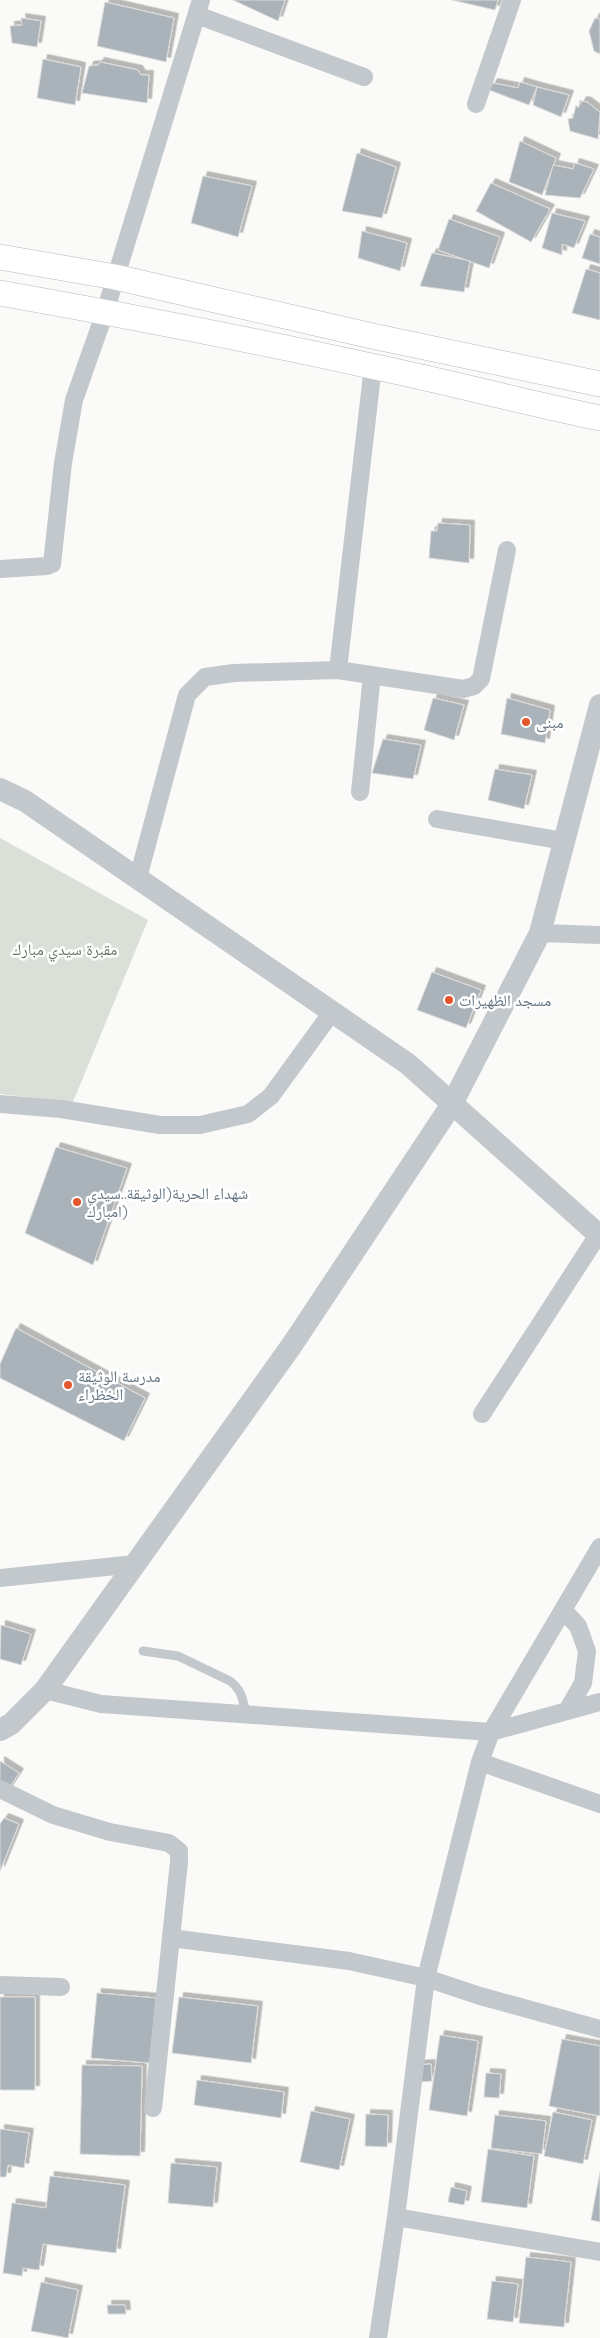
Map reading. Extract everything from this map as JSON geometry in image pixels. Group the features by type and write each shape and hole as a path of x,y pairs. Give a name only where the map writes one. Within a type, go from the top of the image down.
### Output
{"main road":[{"path":"0,257 115,277 372,336 600,384"},
{"path":"0,293 105,312 373,366 510,400 600,418"}],"street":[{"path":"476,104 512,0"},
{"path":"0,569 47,566 52,564 63,464 74,400 105,312 199,8 364,77"},
{"path":"338,670 373,366"},
{"path":"138,878 186,695 205,677 234,673 338,670 463,689 474,686 480,679 506,550"},
{"path":"360,792 372,675"},
{"path":"0,1730 11,1724 45,1690 292,1345 452,1104 540,933 600,705"},
{"path":"0,789 25,801 408,1064 599,1236 482,1414"},
{"path":"437,819 564,841"},
{"path":"540,933 600,935"},
{"path":"0,1104 61,1109 160,1126 200,1125 248,1114 271,1096 332,1012"},
{"path":"378,2338 396,2218 426,1978 480,1762 490,1732 600,1547"},
{"path":"0,1578 135,1564"},
{"path":"563,1610 578,1626 587,1651 583,1683 566,1712"},
{"path":"45,1690 100,1704 490,1732 600,1702"},
{"path":"480,1762 600,1804"},
{"path":"0,1789 53,1816 110,1832 169,1843 178,1851 179,1862 153,2108"},
{"path":"171,1938 349,1962 426,1978 480,1996 600,2029"},
{"path":"0,1985 61,1987"},
{"path":"396,2218 600,2252"}],"lane":[{"path":"143,1651 178,1656 230,1681 237,1686 243,1696 246,1715"}],"green space":[{"name":"مقبرة سيدي مبارك","path":"0,838 148,920 73,1102 0,1094"}],"building":[{"path":"233,0 285,0 278,21"},
{"path":"452,0 498,0 495,10"},
{"path":"105,2 174,18 166,62 97,46"},
{"path":"21,18 41,21 37,47 12,43 10,26 22,25"},
{"path":"595,18 600,19 600,54 594,51 589,31"},
{"path":"43,59 81,67 75,105 37,98"},
{"path":"100,62 138,70 141,75 149,75 147,103 82,93 89,66 98,65"},
{"path":"520,82 537,87 529,105 489,90 493,83 518,88"},
{"path":"537,87 569,95 561,117 533,105"},
{"path":"582,101 587,102 600,112 598,139 570,131 568,119 573,118 576,105 578,108"},
{"path":"520,141 556,158 542,195 509,182"},
{"path":"357,153 396,167 382,218 342,211"},
{"path":"575,163 594,169 580,198 545,195 553,165 573,169"},
{"path":"203,176 252,186 238,237 191,223"},
{"path":"491,183 550,209 531,242 476,211"},
{"path":"552,213 585,221 574,248 562,244 562,255 542,248"},
{"path":"449,219 500,237 489,268 438,250"},
{"path":"362,231 407,243 400,271 358,258"},
{"path":"590,234 600,237 600,264 582,258"},
{"path":"432,253 470,261 464,292 420,286"},
{"path":"586,269 600,273 600,320 572,313"},
{"path":"438,523 470,525 469,563 429,558 431,531 437,531"},
{"path":"433,698 464,705 454,740 424,730"},
{"name":"مبنى","path":"507,698 550,710 545,743 501,734"},
{"path":"383,739 421,745 413,779 372,773"},
{"name":"مبنى","path":"495,769 532,775 524,809 488,800"},
{"name":"مسجد الظهيرات","path":"432,972 481,990 466,1028 417,1010"},
{"path":"56,1147 127,1168 93,1265 25,1233"},
{"path":"16,1328 145,1398 124,1441 0,1378 0,1364"},
{"path":"1,1625 31,1634 21,1665 0,1659"},
{"path":"0,1761 19,1773 8,1790 0,1785"},
{"path":"4,1818 19,1824 0,1871 0,1824"},
{"path":"97,1993 156,1998 150,2063 91,2058"},
{"path":"0,1997 35,1997 35,2090 0,2090"},
{"path":"179,1997 258,2006 251,2063 172,2053"},
{"path":"440,2035 478,2041 467,2116 429,2110"},
{"path":"562,2039 600,2046 600,2116 549,2106"},
{"path":"431,2064 432,2081 419,2082 418,2065"},
{"path":"82,2065 142,2066 140,2156 80,2154"},
{"path":"486,2073 501,2074 499,2098 484,2097"},
{"path":"197,2080 284,2092 281,2118 194,2105"},
{"path":"311,2111 350,2119 339,2170 300,2162"},
{"path":"553,2112 592,2120 583,2164 544,2156"},
{"path":"366,2114 388,2115 387,2147 365,2146"},
{"path":"495,2115 546,2121 542,2154 491,2148"},
{"path":"0,2129 29,2133 24,2168 8,2165 6,2177 0,2177"},
{"path":"488,2149 534,2156 527,2208 481,2202"},
{"path":"171,2163 217,2167 213,2207 168,2203"},
{"path":"600,2172 600,2222 591,2220"},
{"path":"50,2176 125,2185 116,2253 43,2244 39,2270 23,2268 22,2276 3,2273 12,2203 46,2208"},
{"path":"451,2187 467,2191 464,2205 448,2202"},
{"path":"526,2257 571,2262 564,2327 519,2323"},
{"path":"492,2281 518,2284 513,2322 487,2319"},
{"path":"41,2282 78,2290 68,2338 31,2331"},
{"path":"107,2305 125,2305 126,2314 108,2314"}],"place":[{"name":"مبنى","path":"526,722"},
{"name":"مسجد الظهيرات","path":"449,1000"},
{"name":"شهداء الحرية(الوثيقة..سيدي امبارك)","path":"77,1202"},
{"name":"مدرسة الوثيقة الخظراء","path":"68,1385"}]}
